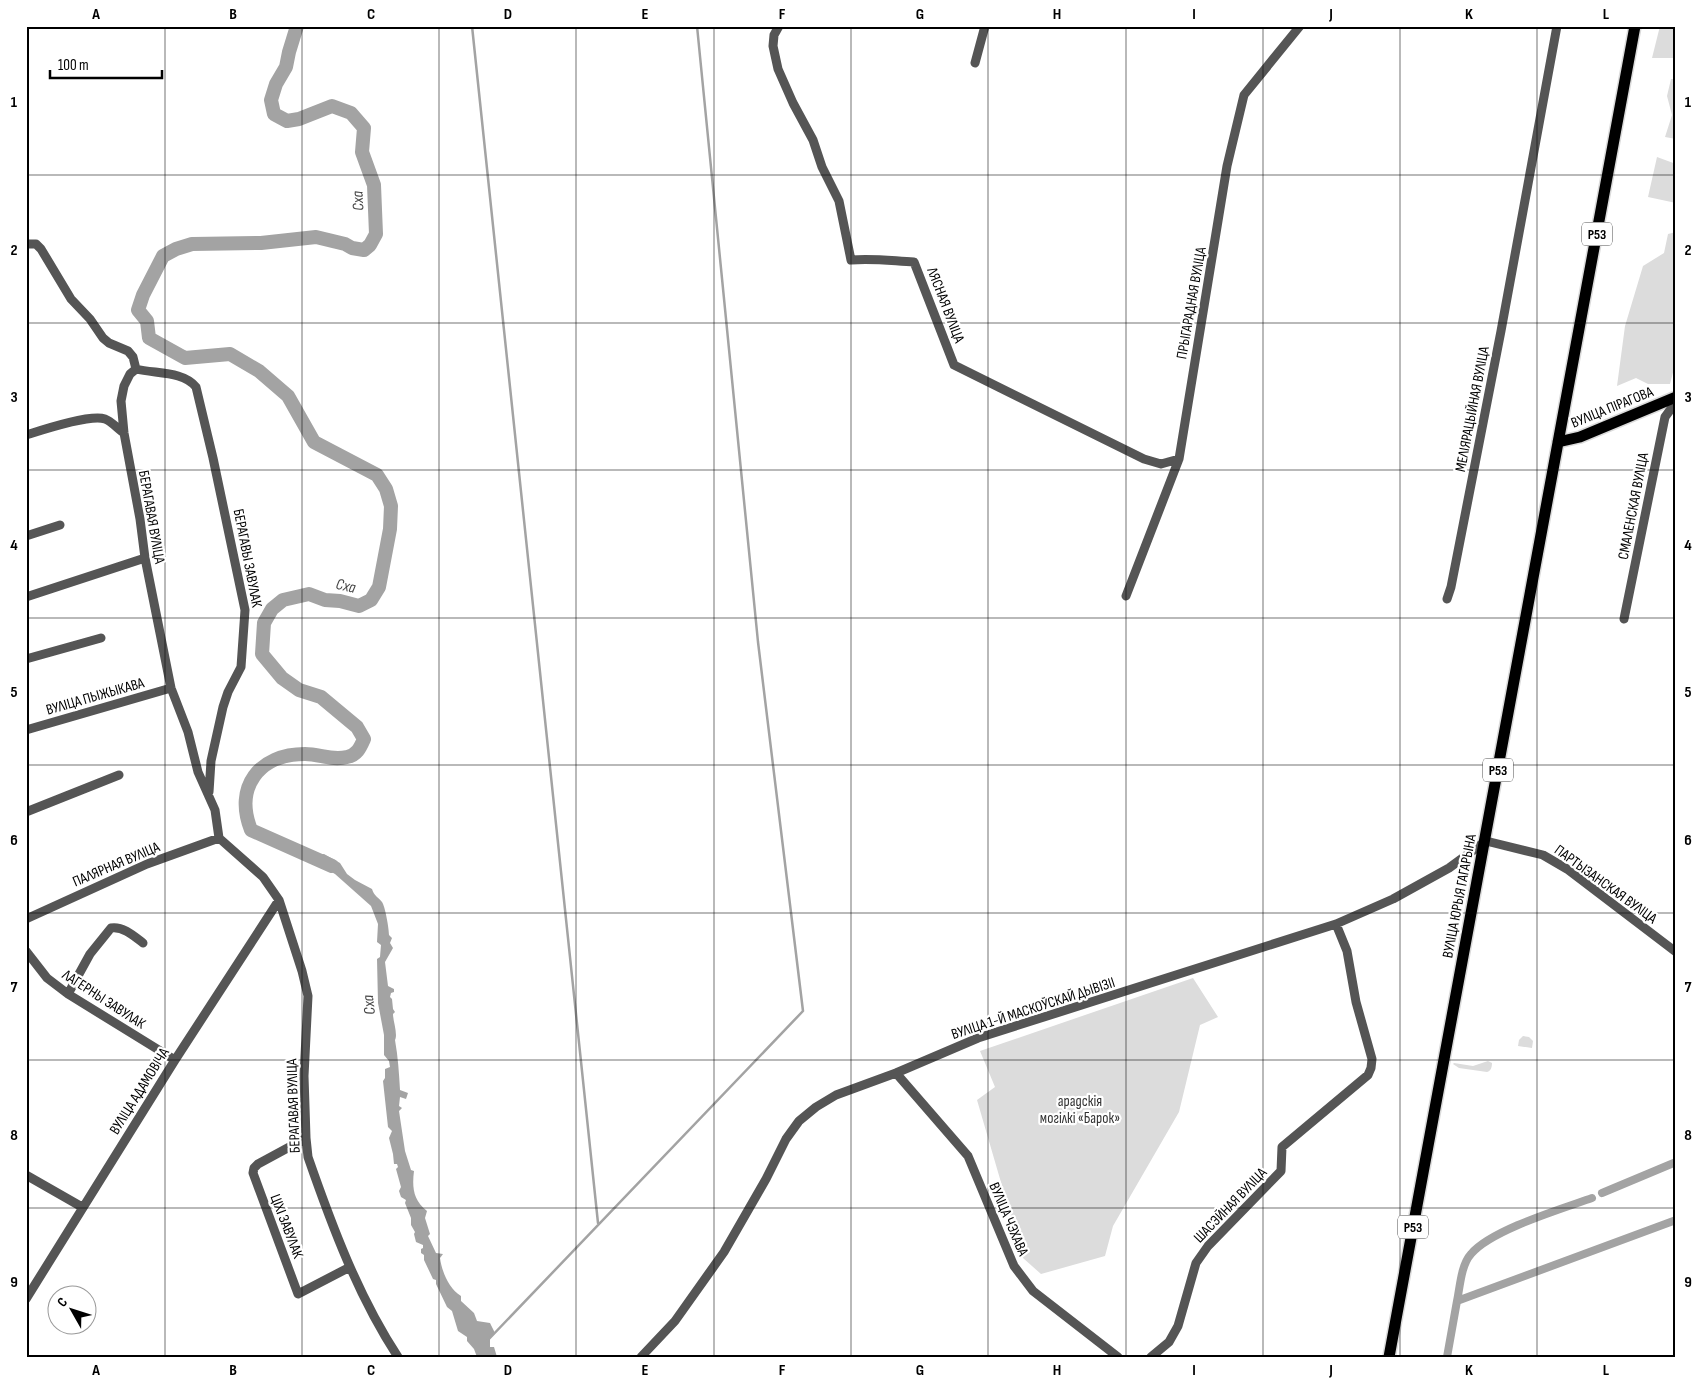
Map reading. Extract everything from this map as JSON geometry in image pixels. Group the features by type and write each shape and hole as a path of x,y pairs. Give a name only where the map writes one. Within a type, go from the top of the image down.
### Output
{"main road":[{"name":"Р53","path":"1558,442 1635,26"},
{"name":"ВУЛІЦА ПІРАГОВА","path":"1558,442 1580,437 1676,397"},
{"name":"ВУЛІЦА ЮРЫЯ ГАГАРЫНА","path":"1389,1357 1474,893 1486,841 1558,442"}],"street":[{"name":"ЛЯСНАЯ ВУЛІЦА","path":"779,26 774,35 773,46 778,69 813,140 822,167 838,201 851,260 874,258 888,261 914,262 954,365 1144,459 1161,464 1179,459"},
{"path":"975,64 985,26"},
{"name":"ПРЫГАРАДНАЯ ВУЛІЦА","path":"1126,596 1179,459 1227,166 1244,95 1300,26"},
{"name":"МЕЛІЯРАЦЫЙНАЯ ВУЛІЦА","path":"1447,599 1451,587 1521,224 1557,26"},
{"path":"26,244 36,244 41,249 71,299 90,319 103,338 109,343 128,351 133,357 136,369"},
{"name":"БЕРАГАВАЯ ВУЛІЦА","path":"136,369 130,374 120,401 145,558 171,688 188,732 198,772 215,810 219,838 263,878 279,900 308,996 304,1076 308,1157 350,1267 380,1330 398,1357"},
{"name":"БЕРАГАВЫ ЗАВУЛАК","path":"136,369 151,373 181,376 188,379 196,387 245,610 241,667 228,692 223,707 211,761 208,795"},
{"name":"СМАЛЕНСКАЯ ВУЛІЦА","path":"1624,619 1665,417 1676,402"},
{"path":"26,435 60,424 95,418 106,419 124,433"},
{"path":"26,536 60,525"},
{"path":"26,597 145,558"},
{"path":"26,659 101,638"},
{"name":"ВУЛІЦА ПЫЖЫКАВА","path":"26,730 171,688"},
{"path":"26,812 118,775"},
{"name":"ПАЛЯРНАЯ ВУЛІЦА","path":"26,919 147,864 219,838"},
{"name":"ВУЛІЦА 1-Й МАСКОЎСКАЙ ДЫВІЗІІ","path":"641,1357 675,1321 724,1252 766,1179 786,1139 798,1121 816,1107 836,1095 896,1073 978,1038 1336,924 1393,899 1433,877 1449,868 1486,841"},
{"name":"ПАРТЫЗАНСКАЯ ВУЛІЦА","path":"1486,841 1543,855 1567,869 1676,952"},
{"name":"ВУЛІЦА АДАМОВІЧА","path":"26,1299 175,1060 279,900"},
{"name":"ШАСЭЙНАЯ ВУЛІЦА","path":"1152,1357 1168,1342 1178,1326 1196,1263 1208,1246 1281,1171 1282,1147 1368,1075 1371,1068 1372,1059 1356,1002 1347,951 1336,924"},
{"path":"68,994 90,954 111,928 117,927 130,933 143,943"},
{"name":"ЛАГЕРНЫ ЗАВУЛАК","path":"26,952 47,978 68,994 175,1060"},
{"name":"ВУЛІЦА ЧЭХАВА","path":"896,1073 968,1156 1014,1266 1033,1291 1118,1357"},
{"name":"ЦІХІ ЗАВУЛАК","path":"306,1138 258,1164 252,1174 298,1294 350,1267"},
{"path":"26,1175 82,1207"}],"green space":[{"path":"1660,26 1676,26 1676,58 1652,58"},
{"path":"1671,79 1676,79 1676,139 1665,137 1672,115 1667,96"},
{"path":"1657,157 1676,164 1676,203 1648,197"},
{"path":"1676,232 1676,361 1670,384 1648,384 1636,378 1617,386 1625,326 1643,266 1664,253 1668,234"},
{"name":"арадскія могілкі «Барок»","path":"1193,978 1218,1017 1200,1025 1179,1112 1113,1226 1105,1256 1041,1274 1023,1258 977,1100 995,1087 980,1051"},
{"path":"1523,1036 1529,1037 1533,1041 1532,1048 1518,1046 1519,1040"},
{"path":"1488,1061 1492,1064 1487,1072 1459,1068 1453,1064 1473,1066"}],"shaded area":[{"path":"324,854 340,863 347,874 355,880 372,889 383,904 389,935 392,938 390,943 393,948 385,962 388,986 394,989 390,997 395,1012 393,1014 400,1090 408,1093 406,1099 400,1097 399,1106 402,1108 399,1111 405,1151 411,1170 414,1171 414,1193 422,1207 427,1211 425,1218 430,1234 428,1236 436,1253 443,1254 440,1258 447,1280 461,1296 461,1301 474,1313 477,1321 490,1323 495,1333 490,1337 490,1347 494,1347 497,1357 477,1357 474,1349 467,1341 467,1337 458,1331 452,1311 447,1307 436,1284 436,1280 433,1279 424,1260 424,1255 421,1253 423,1245 416,1242 415,1232 405,1203 406,1200 401,1197 399,1191 401,1187 396,1169 398,1167 397,1164 394,1164 389,1138 392,1131 388,1127 383,1081 385,1069 390,1067 389,1061 384,1055 384,1035 378,1003 377,959 380,957 381,945 377,942 378,924 371,906 335,874 315,863 317,855"}],"waterway":[{"name":"Сха","path":"297,26 286,67 276,84 271,100 274,114 287,121 299,119 332,106 351,113 364,128 362,152 374,185 376,234 370,245 364,250 316,237 261,243 192,244 163,256 143,295 138,310 147,321 149,338 185,358 230,354 259,371 288,396 314,442 377,475 386,489 391,506 390,529 379,587 371,600 359,606 340,601 325,600 309,594 283,600 272,609 264,623 262,654 282,678 299,690 321,697 357,727 364,739 356,753 347,757 336,758 305,754 275,760 263,767 254,776 248,787 246,800 251,830 332,866"},
{"path":"472,26 598,1223"},
{"path":"488,1340 803,1011 758,642 697,26"},
{"path":"1602,1193 1676,1162"},
{"path":"1457,1301 1465,1264 1471,1254 1481,1245 1527,1221 1592,1198"},
{"path":"1447,1357 1457,1301 1676,1220"}]}
